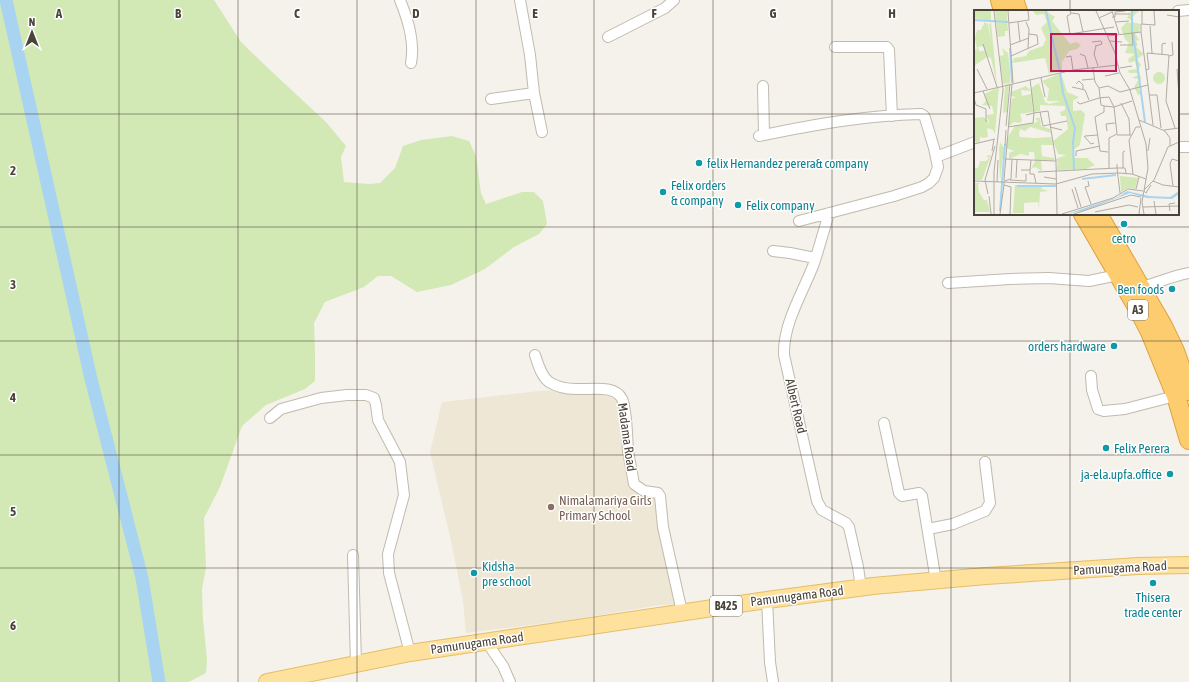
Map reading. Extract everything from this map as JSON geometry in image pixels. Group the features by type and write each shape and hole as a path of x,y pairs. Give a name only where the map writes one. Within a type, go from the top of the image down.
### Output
{"highway":[{"path":"1000,0 1003,10"},
{"path":"1014,0 1018,10"},
{"name":"A3","path":"1084,215 1185,393"},
{"name":"A3","path":"1099,215 1163,326 1174,350 1185,393 1189,440"}],"main road":[{"name":"Pamunugama Road","path":"267,682 410,653 682,612 861,588 986,576 1138,566 1189,565"}],"street":[{"path":"400,0 409,26 412,42 411,63"},
{"path":"520,0 528,42 534,93 542,132"},
{"path":"608,37 665,8 674,0"},
{"path":"1179,11 1189,10"},
{"path":"835,47 887,47 889,50 892,116"},
{"path":"763,86 762,135 840,121 921,114 924,116 930,131 938,167 934,178 929,183 922,187 894,196 799,221"},
{"path":"491,99 534,93"},
{"path":"936,157 974,142"},
{"name":"Albert Road","path":"829,213 815,258 793,311 784,342 784,356 817,501 822,510 846,523 849,527 861,588"},
{"path":"773,251 815,258"},
{"path":"1141,287 1156,284 1168,278 1189,273"},
{"path":"948,283 1050,278 1089,281 1118,275"},
{"name":"Madama Road","path":"535,356 542,374 549,382 559,387 576,389 603,388 614,391 622,397 628,453 634,484 644,491 658,493 660,496 663,527 682,612"},
{"path":"1091,376 1092,390 1098,409 1104,411 1125,410 1185,393"},
{"path":"270,418 281,409 321,398 347,395 366,395 374,398 378,420 400,462 404,495 388,554 389,573 410,653"},
{"path":"884,423 899,493 902,496 920,493 922,496 936,581"},
{"path":"928,529 953,524 985,511 990,503 985,462"},
{"path":"353,555 356,664"},
{"path":"767,600 770,662 773,682"},
{"path":"486,641 503,666 510,682"}],"shaded area":[{"name":"Nimalamariya Girls Primary School","path":"587,389 619,396 623,412 631,489 642,495 656,494 678,604 660,605 570,620 466,633 463,601 451,541 430,452 442,402 539,391"}],"green space":[{"path":"0,0 214,0 241,42 326,122 346,146 341,157 344,182 369,184 380,183 395,168 403,146 421,140 452,136 469,141 476,156 481,193 486,204 522,192 534,192 543,201 547,224 539,234 514,247 485,269 451,285 417,292 391,276 378,276 364,287 325,302 314,323 315,381 305,389 266,405 242,426 220,487 204,518 206,568 202,589 203,620 207,659 206,673 189,682 0,682"}],"waterway":[{"path":"6,0 91,379 142,578 159,682"}],"place":[{"name":"felix Hernandez perera& company","path":"699,163"},
{"name":"Felix orders & company","path":"663,192"},
{"name":"Felix company","path":"738,205"},
{"name":"cetro","path":"1124,224"},
{"name":"Ben foods","path":"1172,289"},
{"name":"orders hardware","path":"1114,346"},
{"name":"Felix Perera","path":"1106,448"},
{"name":"ja-ela.upfa.office","path":"1170,474"},
{"name":"Nimalamariya Girls Primary School","path":"551,507"},
{"name":"Kidsha pre school","path":"474,573"},
{"name":"Thisera trade center","path":"1153,583"}]}
